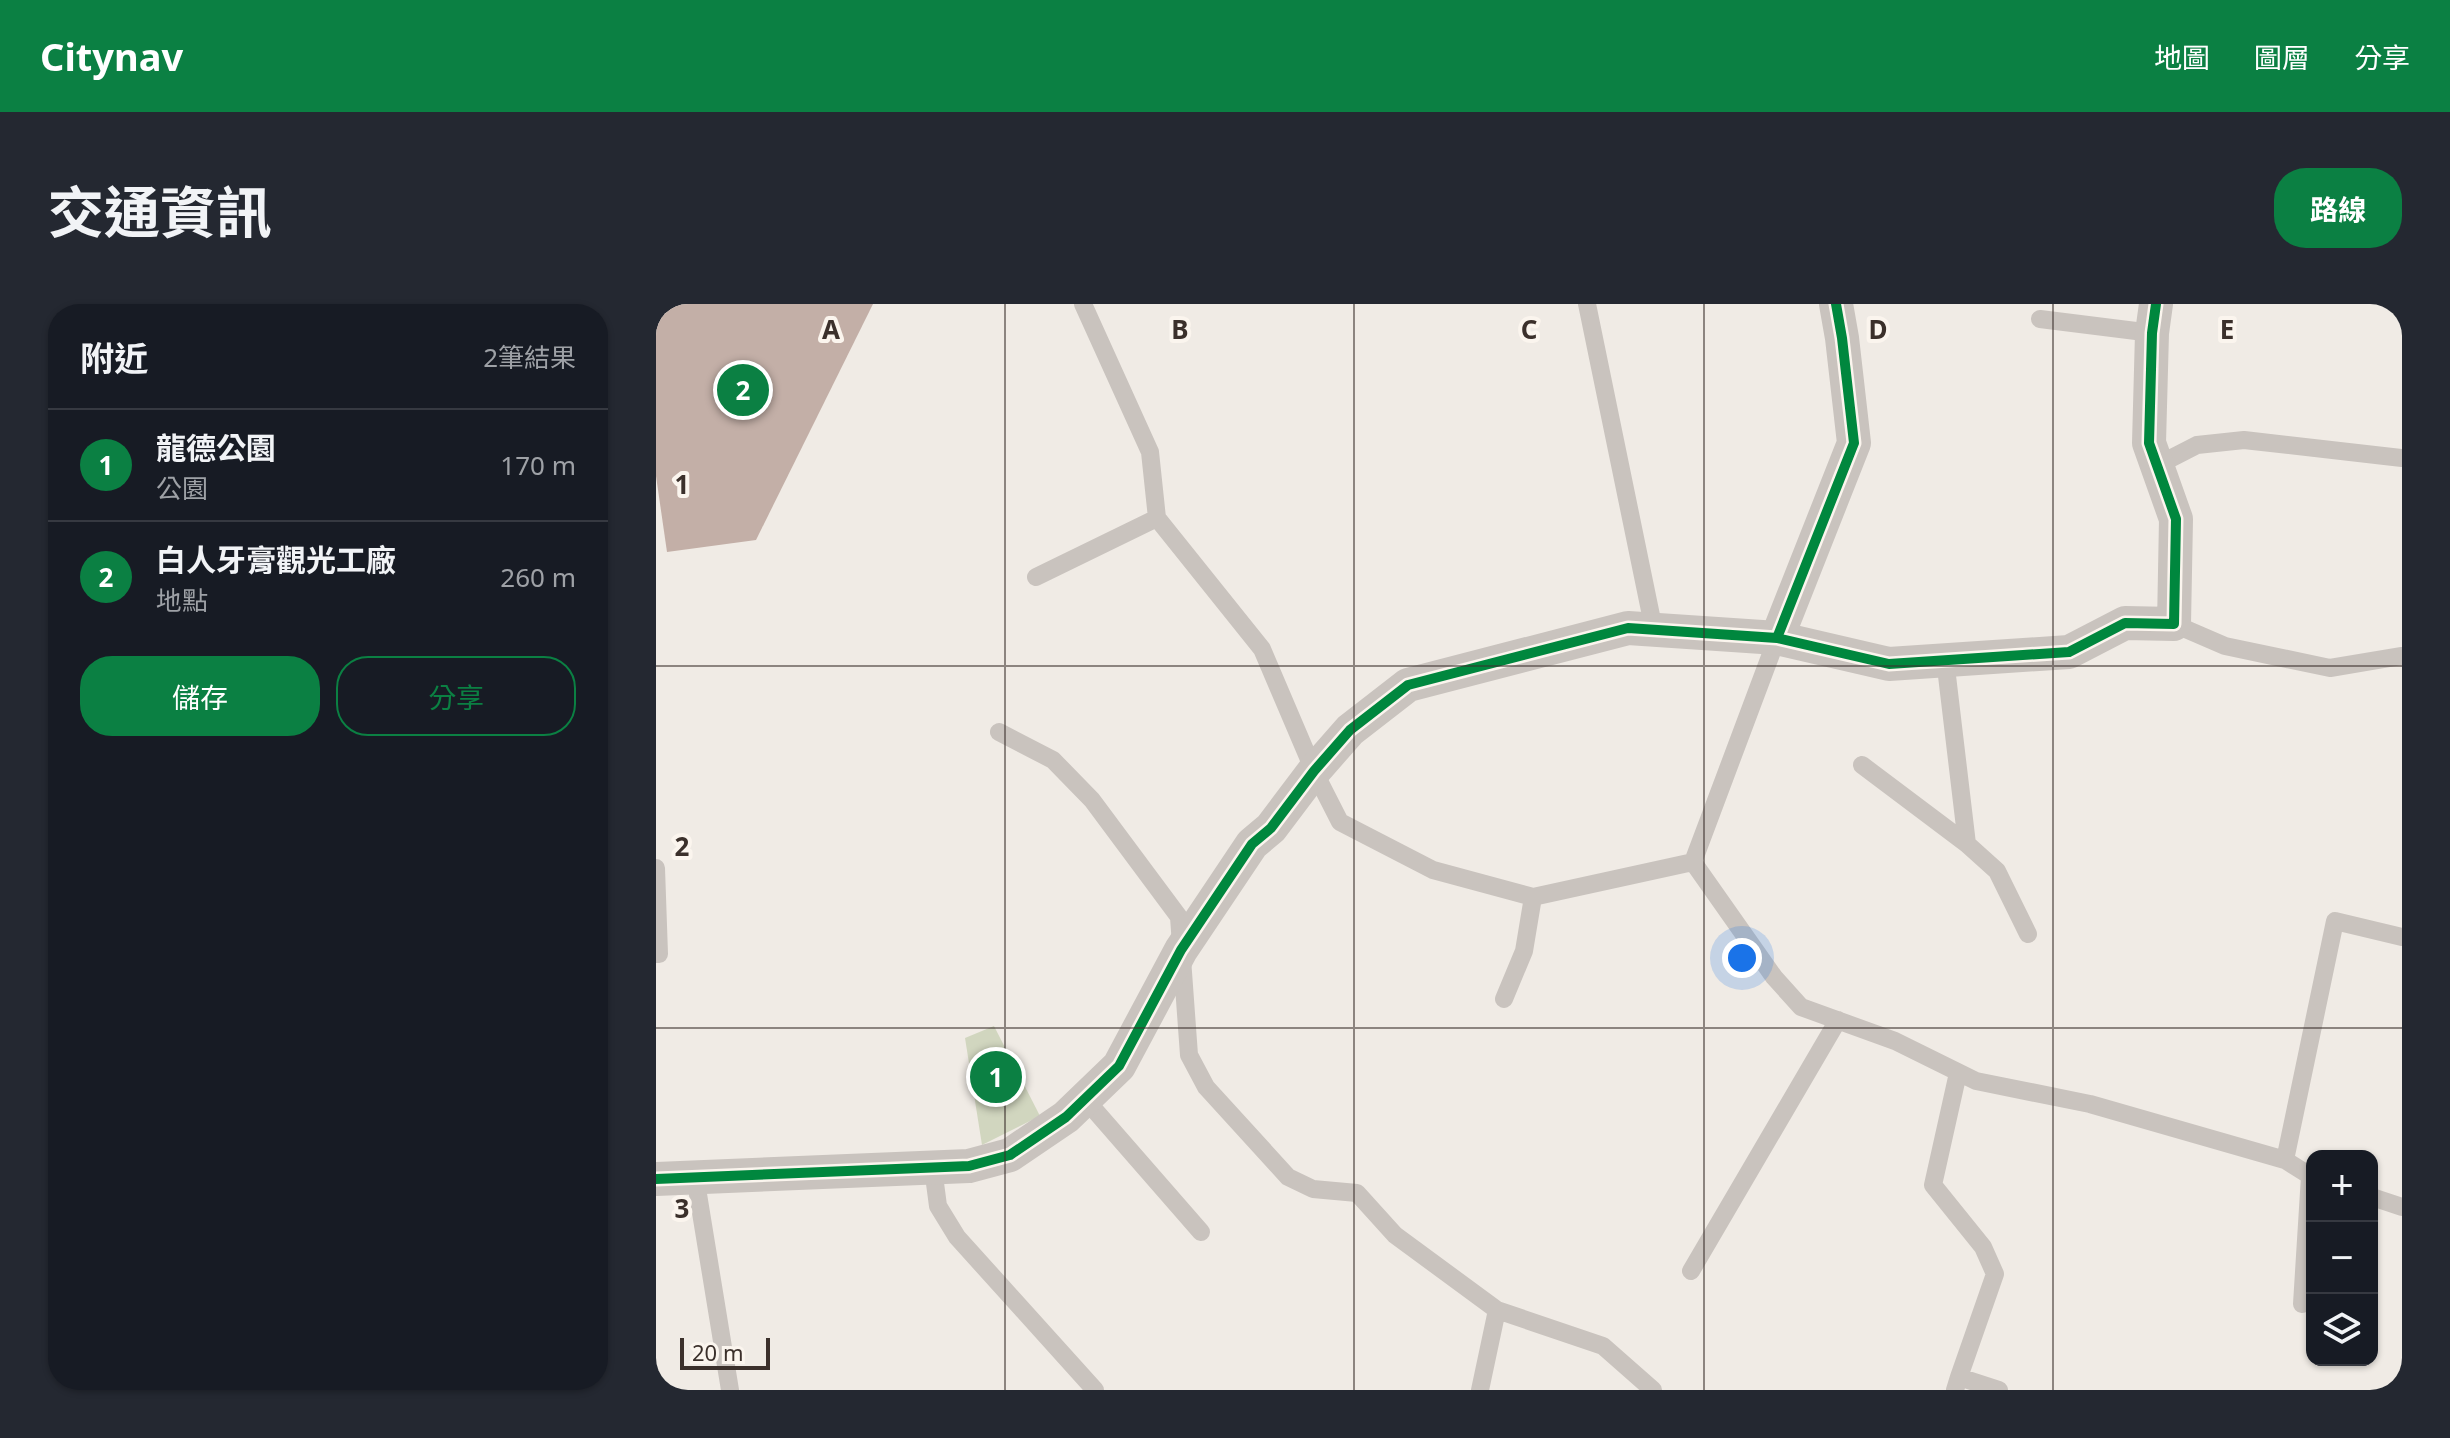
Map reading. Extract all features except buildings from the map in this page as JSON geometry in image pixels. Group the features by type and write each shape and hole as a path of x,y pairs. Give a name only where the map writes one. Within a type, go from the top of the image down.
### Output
{"street":[{"path":"1777,638 1854,443 1836,304"},
{"path":"656,1179 969,1166 1010,1155 1066,1117 1119,1066 1181,950 1252,844 1271,828 1350,730 1408,685 1628,628 1777,638 1889,664 2069,652 2125,623 2174,624 2176,519 2149,443 2154,319"}],"lane":[{"path":"1083,304 1150,452 1157,518 1262,649 1314,771 1340,822 1433,870 1533,897 1693,862"},
{"path":"1587,304 1654,630"},
{"path":"2040,319 2154,319"},
{"path":"2158,465 2197,445 2244,440 2402,458"},
{"path":"1036,577 1157,518"},
{"path":"2174,624 2225,646 2330,668 2402,656"},
{"path":"1693,862 1777,638"},
{"path":"1945,659 1967,844"},
{"path":"999,732 1053,760 1092,800 1179,917 1189,1055 1206,1087 1288,1177 1313,1189 1357,1193 1395,1235 1497,1310 1603,1346 1653,1390"},
{"path":"1862,765 1967,844 1997,871 2028,934"},
{"path":"1693,862 1774,977 1801,1007 1895,1041 1976,1081 2090,1104 2285,1160 2306,1173"},
{"path":"656,868 659,954 656,954"},
{"path":"1504,999 1524,951 1533,897"},
{"path":"2285,1160 2335,921 2402,937"},
{"path":"1691,1271 1838,1020"},
{"path":"1958,1073 1933,1185 1983,1247 1995,1274 1957,1384 1999,1390"},
{"path":"1085,1099 1201,1232"},
{"path":"933,1168 938,1206 957,1237 1095,1390"},
{"path":"695,1176 730,1390"},
{"path":"2378,1199 2402,1207"},
{"path":"2302,1304 2308,1222"},
{"path":"1480,1390 1497,1310"}],"green space":[{"path":"994,1026 1040,1116 982,1145 965,1038"}],"cycle path":[{"path":"1777,638 1854,443 1836,304"},
{"path":"656,1179 969,1166 1010,1155 1066,1117 1119,1066 1181,950 1252,844 1271,828 1350,730 1408,685 1628,628 1777,638 1889,664 2069,652 2125,623 2174,624 2176,519 2149,443 2152,333 2156,304"}],"place":[{"name":"白人牙膏觀光工廠","path":"743,390"},
{"name":"龍德公園","path":"996,1077"}]}
